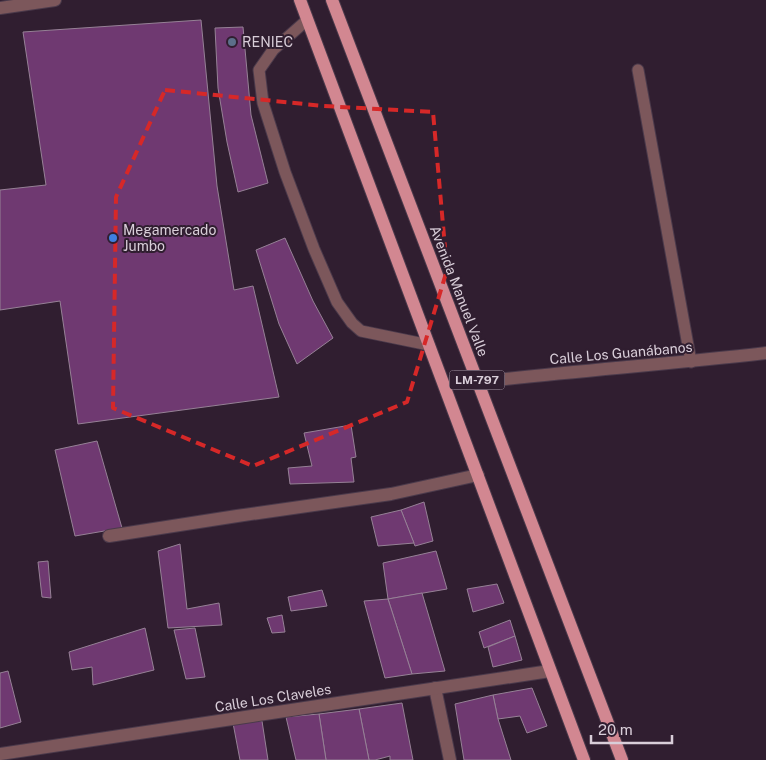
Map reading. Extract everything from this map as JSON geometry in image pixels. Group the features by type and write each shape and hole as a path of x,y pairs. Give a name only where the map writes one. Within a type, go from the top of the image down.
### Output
{"main road":[{"name":"LM-797","path":"300,0 584,760"},
{"name":"Avenida Manuel Valle","path":"332,0 622,760"}],"street":[{"path":"0,8 55,0"},
{"name":"Calle Los Guanábanos","path":"478,382 766,353"},
{"path":"109,536 391,494 478,475"},
{"name":"Calle Los Claveles","path":"0,754 550,671"},
{"path":"435,688 450,760"}],"lane":[{"path":"307,20 272,50 259,70 263,103 294,198 337,302 352,323 361,331 429,345"},
{"path":"638,70 691,362"}],"highlighted area":[{"path":"165,90 324,106 433,112 447,270 407,402 253,466 113,408 116,197"}],"building":[{"name":"Megamercado Jumbo","path":"201,20 217,186 234,290 253,286 279,397 78,424 60,301 0,310 0,190 46,185 23,32"},
{"path":"243,27 251,115 268,183 238,192 218,88 215,28"},
{"path":"285,238 313,301 333,338 297,364 279,324 256,250"},
{"path":"351,425 356,457 351,458 354,482 290,484 288,468 312,466 304,433"},
{"path":"97,441 122,528 75,536 55,450"},
{"path":"424,502 433,541 415,546 401,510"},
{"path":"401,510 414,543 378,546 371,517"},
{"path":"180,544 187,609 219,603 222,625 168,628 158,551"},
{"path":"436,551 447,589 388,599 383,563"},
{"path":"48,561 51,598 42,597 38,562"},
{"path":"497,584 504,603 473,612 467,589"},
{"path":"322,590 327,606 291,611 288,597"},
{"path":"422,593 445,671 412,674 388,599"},
{"path":"388,599 412,674 385,678 364,601"},
{"path":"282,615 285,632 272,633 267,618"},
{"path":"510,620 515,636 484,648 479,632"},
{"path":"145,628 154,670 93,685 92,667 72,670 69,652"},
{"path":"195,628 205,677 186,679 174,630"},
{"path":"515,636 522,660 493,667 488,647"},
{"path":"8,671 21,722 0,728 0,673"},
{"path":"532,688 547,726 527,733 520,716 498,719 493,695"},
{"path":"493,695 498,719 511,760 464,760 455,704"},
{"path":"402,703 413,760 390,760 390,756 369,760 359,709"},
{"path":"359,709 369,760 326,760 319,714"},
{"path":"319,714 326,760 296,760 286,717"},
{"path":"262,721 268,760 240,760 233,723"}],"place":[{"name":"RENIEC","path":"232,42"},
{"name":"Megamercado Jumbo","path":"113,238"}]}
